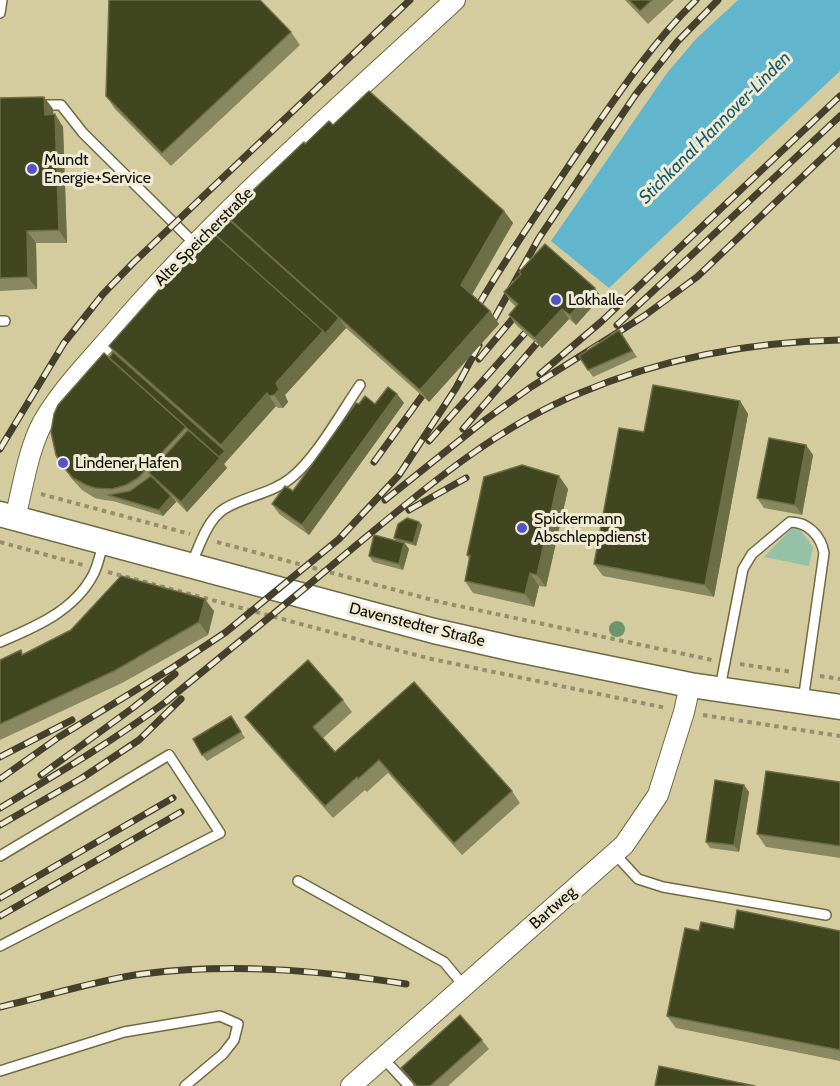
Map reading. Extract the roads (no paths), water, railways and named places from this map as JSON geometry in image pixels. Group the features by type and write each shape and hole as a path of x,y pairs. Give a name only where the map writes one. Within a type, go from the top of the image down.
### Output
{"street":[{"name":"Alte Speicherstraße","path":"7,516 22,489 43,423 69,386 195,244 454,0"},
{"name":"Davenstedter Straße","path":"7,516 434,631 690,685 840,707"},
{"name":"Bartweg","path":"351,1086 624,845 658,795 690,685"}],"lane":[{"path":"0,13 2,0"},
{"path":"30,106 61,105 83,133 195,244"},
{"path":"191,565 208,526 222,510 270,491 291,478 308,461 360,385"},
{"path":"720,690 743,569 747,560 790,522 795,522 808,527 820,538 824,552 803,702"},
{"path":"0,642 41,624 75,600 93,575 104,542"},
{"path":"0,856 169,755 220,833 0,946"},
{"path":"614,853 638,879 663,887 826,915"},
{"path":"298,881 444,962 464,986"},
{"path":"0,1071 123,1032 220,1016 238,1023 234,1040 223,1054 186,1086"},
{"path":"383,1058 409,1086"}],"water":[{"name":"Stichkanal Hannover-Linden","path":"738,0 840,0 840,71 609,288 551,241 667,73 696,39"}],"railway":[{"path":"0,449 64,343 103,294 410,0"},
{"path":"478,306 527,228 619,92 663,35 696,0"},
{"path":"494,319 539,238 636,94 677,42 718,0"},
{"path":"540,374 602,321 840,96"},
{"path":"617,325 840,116"},
{"path":"385,500 485,420 531,387 644,316 697,277 840,141"},
{"path":"479,359 520,310"},
{"path":"429,441 525,333"},
{"path":"0,808 147,716 426,488 485,445 547,408 611,381 675,361 740,348 840,340"},
{"path":"463,429 537,343"},
{"path":"0,779 59,737 226,632 339,539 399,475 456,388 479,345"},
{"path":"374,462 422,396"},
{"path":"409,510 466,478"},
{"path":"41,775 175,674"},
{"path":"0,825 82,778 139,740 181,699"},
{"path":"0,757 72,720"},
{"path":"0,898 173,798"},
{"path":"0,916 181,812"},
{"path":"0,1007 142,974 208,969 307,972 406,984"}],"place":[{"name":"Mundt Energie+Service","path":"32,169"},
{"name":"Lokhalle","path":"556,300"},
{"name":"Lindener Hafen","path":"63,463"},
{"name":"Spickermann Abschleppdienst","path":"522,528"}]}
